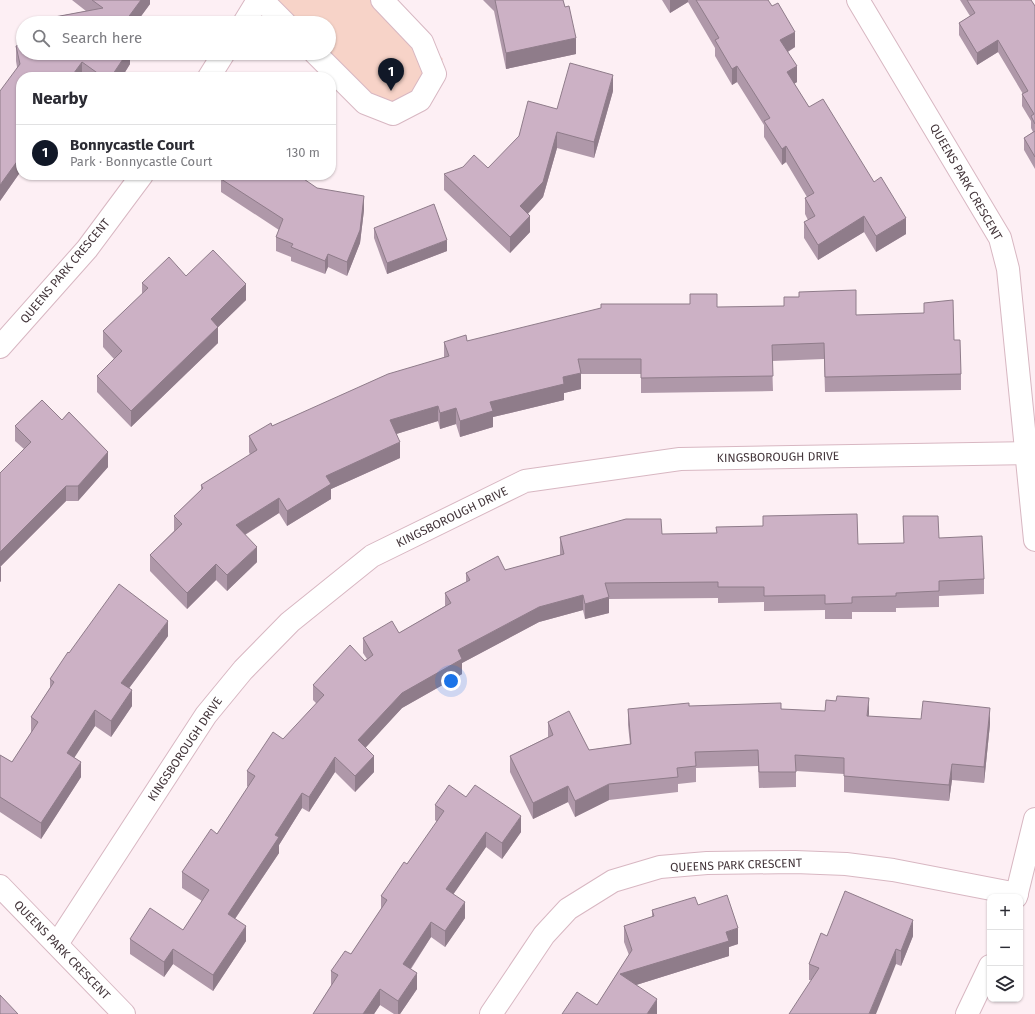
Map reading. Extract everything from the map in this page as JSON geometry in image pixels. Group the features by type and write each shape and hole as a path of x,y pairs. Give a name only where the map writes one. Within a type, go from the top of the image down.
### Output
{"street":[{"path":"248,16 258,0"},
{"path":"262,0 278,16"},
{"path":"336,74 365,103 393,114 420,100 435,74 422,42 382,0"},
{"name":"QUEENS PARK CRESCENT","path":"858,0 1000,238 1008,269 1030,454 1035,540"},
{"path":"212,72 220,60"},
{"path":"322,60 334,72"},
{"name":"QUEENS PARK CRESCENT","path":"0,347 87,249 138,180"},
{"name":"KINGSBOROUGH DRIVE","path":"57,944 206,715 243,670 290,622 372,556 525,481 680,459 1030,454"},
{"path":"1017,894 1035,819"},
{"name":"QUEENS PARK CRESCENT","path":"491,1014 544,935 568,909 613,881 660,867 722,863 796,862 846,864 893,870 1012,894"},
{"name":"QUEENS PARK CRESCENT","path":"0,886 124,1014"},
{"path":"967,1014 987,972"}],"shaded area":[{"path":"262,0 385,0 443,59 397,123 336,60 336,16 279,16"}],"building":[{"path":"92,0 141,0 129,16 60,16 103,8"},
{"path":"495,0 563,0 565,7 569,6 576,38 506,53"},
{"path":"696,0 768,0 772,6 778,3 795,32 780,40 797,66 787,72 809,107 823,99 874,182 881,177 906,218 876,236 864,216 818,245 804,222 815,216 805,198 814,193 786,146 782,149 764,121 770,118 737,66 732,69 715,40 719,38"},
{"path":"967,0 1031,0 1035,6 1035,124 1031,116 1034,114 1022,94 1028,91 998,40 977,53 959,23 975,13"},
{"path":"19,60 122,60 114,72 96,72 82,62 75,72 16,72 16,163 0,185 0,91 20,64"},
{"path":"570,63 613,75 594,142 557,132 543,182 520,206 530,216 510,237 444,174 463,167 474,155 488,168 519,136 528,101 557,109"},
{"path":"1035,131 1035,157 1024,138"},
{"path":"223,180 305,180 317,188 364,196 360,230 347,262 328,254 325,261 291,247 293,244 276,237 283,219"},
{"path":"434,204 447,240 387,263 374,228"},
{"path":"213,250 246,284 211,319 218,327 131,411 97,376 122,351 103,331 148,288 142,283 169,257 186,276"},
{"path":"856,290 856,315 924,313 924,303 953,300 954,340 960,340 961,374 825,377 824,343 772,345 773,376 641,378 641,359 578,359 581,373 563,377 564,384 490,402 493,411 460,421 456,408 440,413 438,406 390,420 400,442 326,476 331,484 287,511 279,498 236,525 257,547 227,575 216,564 187,593 150,555 182,524 174,516 203,488 201,485 257,450 249,436 271,423 272,426 388,374 449,356 444,342 466,335 467,341 601,308 601,304 690,304 690,294 717,294 717,307 784,306 784,297 799,297 799,292"},
{"path":"42,400 62,420 69,412 108,452 78,486 66,486 0,552 0,473 31,442 15,426"},
{"path":"857,514 858,544 904,543 903,516 938,516 939,538 982,536 984,579 939,581 939,591 896,593 896,596 852,597 852,603 825,604 825,595 764,596 764,587 718,587 718,582 605,583 609,597 585,604 583,595 539,607 458,650 462,659 402,693 358,740 374,756 355,776 335,757 309,797 302,793 275,835 279,837 228,914 246,926 213,975 173,949 164,962 130,939 150,908 183,930 209,890 182,872 211,829 217,834 255,776 247,771 273,732 283,739 324,695 313,685 350,645 365,661 373,655 363,638 392,621 399,633 451,603 445,593 470,580 466,573 498,556 505,570 564,554 560,537 626,519 661,519 662,534 717,533 716,527 763,526 763,516"},
{"path":"119,584 168,621 121,683 132,690 111,721 95,710 67,753 81,762 41,823 0,797 0,755 12,762 38,722 31,717 54,682 50,679 68,652 69,653"},
{"path":"837,696 869,698 867,716 921,719 923,701 990,708 984,767 952,764 949,785 844,776 844,758 795,755 796,772 759,772 758,750 695,752 696,766 677,768 678,777 609,784 575,801 568,786 533,803 510,756 553,735 548,722 569,711 589,750 631,744 628,709 689,703 689,706 781,703 781,709 825,711 826,700 836,701"},
{"path":"449,785 466,797 475,785 521,816 502,843 486,832 446,889 465,902 445,931 431,922 403,964 417,973 398,1001 380,989 363,1014 313,1014 338,975 331,971 345,951 351,954 387,900 381,896 404,862 407,864 444,811 435,805"},
{"path":"845,891 913,920 901,951 896,949 869,1014 789,1014 819,968 809,964 821,933 827,936"},
{"path":"727,895 738,928 726,932 729,941 620,974 657,999 647,1014 562,1014 577,992 597,1005 632,950 624,926 654,916 652,910 695,897 698,905"},
{"path":"0,995 18,1014 0,1014"}],"place":[{"name":"Bonnycastle Court","path":"391,91"}]}
